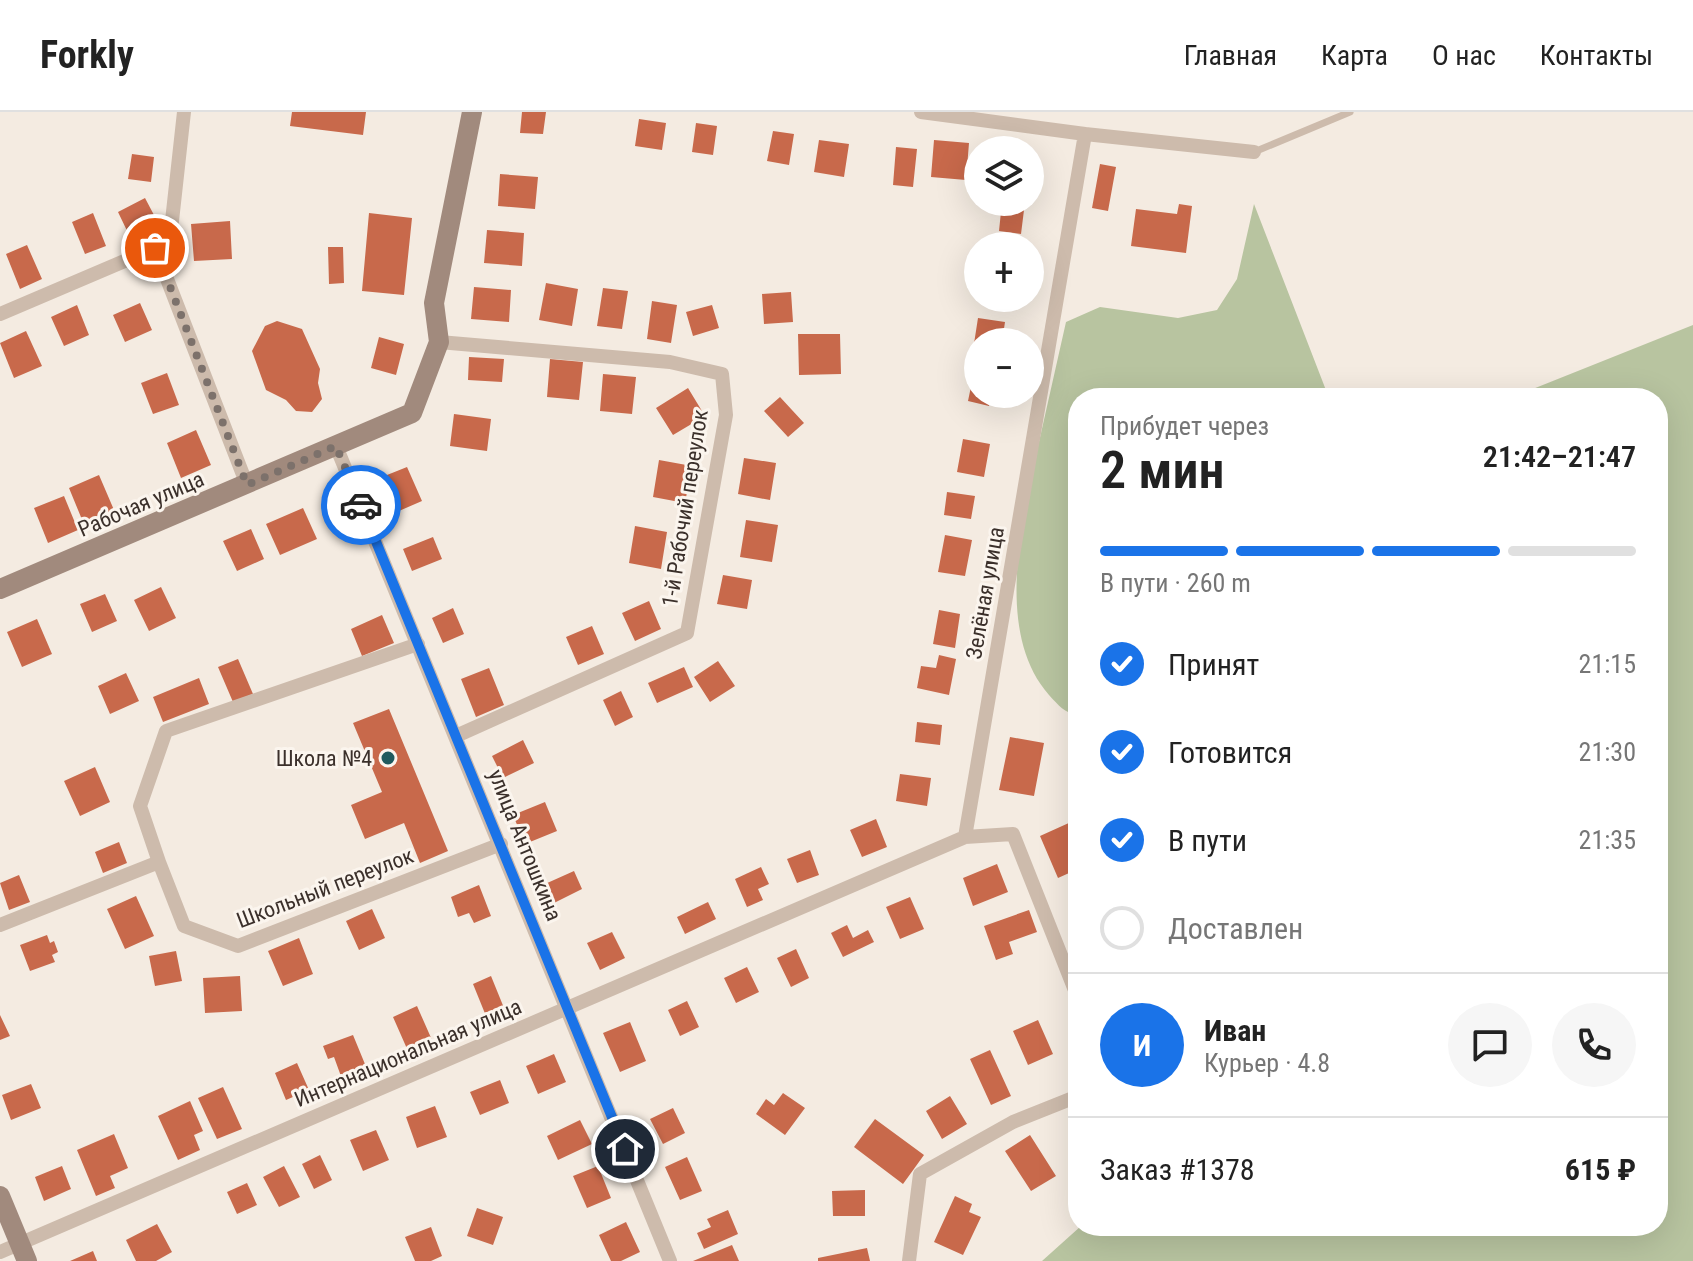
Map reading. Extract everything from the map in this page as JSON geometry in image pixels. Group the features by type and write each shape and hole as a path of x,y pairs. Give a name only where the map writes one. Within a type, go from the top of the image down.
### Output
{"street":[{"path":"0,314 170,239 184,112"},
{"name":"Рабочая улица","path":"0,589 412,413 439,342 434,303 472,112"},
{"path":"921,112 995,116 1085,134 1254,152"},
{"name":"Зелёная улица","path":"965,837 1085,134"},
{"path":"155,248 247,485"},
{"name":"1-й Рабочий переулок","path":"439,342 670,362 722,374 726,415 687,633 456,736"},
{"name":"улица Антошкина","path":"336,446 670,1261"},
{"name":"Школьный переулок","path":"418,644 166,731 140,806 184,926 238,946 501,844"},
{"path":"965,837 1013,834 1068,973"},
{"name":"Интернациональная улица","path":"0,1252 24,1252 568,1008 965,837"},
{"path":"0,925 159,862"},
{"path":"909,1261 920,1174 1013,1122 1068,1100"},
{"path":"0,1196 24,1252"}],"lane":[{"path":"1254,152 1350,112"}],"green space":[{"path":"1254,204 1325,388 1068,388 1068,711 1049,695 1032,669 1022,639 1017,607 1017,572 1026,503 1066,322 1100,307 1178,318 1217,310 1237,279"},
{"path":"1693,325 1693,1261 1042,1261 1070,1236 1668,1236 1668,388 1535,388"}],"building":[{"path":"292,112 366,112 363,135 290,126"},
{"path":"522,112 546,112 543,134 520,133"},
{"path":"639,119 666,123 662,150 635,146"},
{"path":"696,123 717,126 713,155 692,152"},
{"path":"773,131 794,134 789,165 767,161"},
{"path":"819,140 849,144 844,177 814,172"},
{"path":"934,140 964,143 964,180 931,177"},
{"path":"896,147 917,149 913,187 893,185"},
{"path":"132,154 154,157 151,182 128,179"},
{"path":"1100,164 1116,167 1108,211 1092,208"},
{"path":"500,174 538,177 535,209 498,206"},
{"path":"145,198 164,234 149,241 143,230 130,237 118,212"},
{"path":"1179,204 1192,206 1186,253 1131,246 1136,209 1177,214"},
{"path":"93,213 106,246 85,254 72,222"},
{"path":"369,213 412,218 404,295 362,291"},
{"path":"1001,216 1023,216 1021,232 999,231"},
{"path":"230,221 232,259 194,261 191,224"},
{"path":"487,230 524,233 522,266 484,263"},
{"path":"27,245 42,279 20,289 6,254"},
{"path":"328,247 343,247 344,283 329,284"},
{"path":"546,283 578,289 572,326 539,320"},
{"path":"474,287 511,290 509,322 471,319"},
{"path":"603,288 628,291 622,329 597,326"},
{"path":"791,292 793,322 764,324 762,294"},
{"path":"652,301 677,305 671,343 647,339"},
{"path":"140,303 152,330 125,342 113,315"},
{"path":"77,305 89,335 64,346 51,317"},
{"path":"712,305 719,328 693,336 686,312"},
{"path":"978,318 1005,322 1004,328 976,328"},
{"path":"277,321 302,329 320,369 318,383 322,399 312,412 296,411 286,400 266,390 252,351 265,326"},
{"path":"26,331 42,366 14,378 0,343"},
{"path":"798,334 840,334 841,374 799,375"},
{"path":"379,337 404,344 396,375 371,368"},
{"path":"469,357 504,359 502,382 468,380"},
{"path":"550,359 583,362 579,400 547,397"},
{"path":"167,373 179,405 153,414 141,383"},
{"path":"603,374 636,377 632,414 600,411"},
{"path":"688,388 705,416 673,435 656,408"},
{"path":"780,397 804,423 788,437 764,411"},
{"path":"454,414 491,419 487,451 450,446"},
{"path":"196,430 211,465 181,478 167,443"},
{"path":"963,439 990,444 984,477 957,472"},
{"path":"744,458 776,463 770,500 738,494"},
{"path":"659,460 692,466 685,503 653,497"},
{"path":"407,467 422,501 392,514 377,479"},
{"path":"99,475 114,510 83,522 69,488"},
{"path":"947,492 975,496 971,519 944,515"},
{"path":"64,496 78,530 48,543 34,508"},
{"path":"303,508 317,539 280,555 266,524"},
{"path":"746,520 778,525 772,562 740,557"},
{"path":"635,526 667,532 661,569 629,563"},
{"path":"251,529 264,559 237,571 223,541"},
{"path":"945,535 972,540 965,576 938,572"},
{"path":"433,537 442,559 412,571 403,549"},
{"path":"723,575 752,580 747,609 717,604"},
{"path":"161,587 176,618 149,631 134,600"},
{"path":"105,594 117,621 92,632 80,604"},
{"path":"649,601 661,629 635,641 622,613"},
{"path":"453,608 464,634 443,643 432,618"},
{"path":"939,610 960,614 955,648 933,644"},
{"path":"382,615 394,643 362,656 351,629"},
{"path":"37,619 52,654 22,667 7,632"},
{"path":"592,626 604,654 578,665 566,637"},
{"path":"939,655 956,659 949,695 917,688 921,666 936,668"},
{"path":"238,659 253,694 233,702 218,667"},
{"path":"718,661 735,686 710,702 694,677"},
{"path":"684,667 693,687 657,703 648,683"},
{"path":"489,668 504,705 476,717 461,679"},
{"path":"126,673 139,701 110,714 98,686"},
{"path":"199,678 209,704 163,722 153,697"},
{"path":"621,691 633,717 615,726 603,700"},
{"name":"Школа №4","path":"389,709 448,851 420,863 404,823 365,839 351,805 382,792 353,723"},
{"path":"917,722 942,725 940,745 915,742"},
{"path":"1010,737 1044,743 1034,796 999,790"},
{"path":"523,740 534,763 503,778 492,756"},
{"path":"95,767 110,802 80,816 64,781"},
{"path":"900,774 931,778 927,806 896,801"},
{"path":"545,802 557,831 525,844 513,815"},
{"path":"876,819 887,847 862,857 850,830"},
{"path":"1068,823 1068,874 1058,878 1040,836"},
{"path":"119,842 127,863 103,873 95,852"},
{"path":"810,850 819,875 797,883 787,859"},
{"path":"997,864 1008,892 973,906 963,878"},
{"path":"761,867 769,884 758,889 763,900 747,907 735,879"},
{"path":"574,871 582,889 554,903 545,884"},
{"path":"19,875 30,902 9,910 0,883"},
{"path":"479,885 491,916 474,923 469,913 458,917 451,897"},
{"path":"136,896 154,936 125,949 107,909"},
{"path":"910,897 924,929 900,939 886,907"},
{"path":"708,902 716,919 685,934 677,917"},
{"path":"372,909 385,938 359,950 346,921"},
{"path":"1029,910 1037,932 1009,942 1013,954 996,960 984,926"},
{"path":"847,925 853,938 868,930 874,942 843,957 831,933"},
{"path":"612,932 625,958 600,970 587,943"},
{"path":"47,935 50,943 54,941 58,952 52,955 55,962 30,971 20,945"},
{"path":"299,938 313,974 283,986 268,951"},
{"path":"796,949 809,978 791,987 777,958"},
{"path":"176,951 182,981 155,986 149,956"},
{"path":"747,967 759,992 736,1003 724,978"},
{"path":"240,976 242,1011 205,1013 203,978"},
{"path":"491,976 504,1008 486,1016 473,984"},
{"path":"687,1001 699,1027 680,1036 668,1010"},
{"path":"417,1006 432,1040 408,1051 393,1017"},
{"path":"0,1015 10,1036 0,1040"},
{"path":"1038,1020 1053,1054 1028,1065 1013,1031"},
{"path":"630,1022 646,1061 620,1072 603,1033"},
{"path":"353,1035 367,1069 342,1079 334,1057 328,1059 323,1046"},
{"path":"990,1050 1011,1096 991,1105 970,1059"},
{"path":"554,1054 566,1082 538,1094 526,1066"},
{"path":"297,1063 309,1090 286,1100 275,1073"},
{"path":"500,1080 509,1103 480,1115 470,1092"},
{"path":"31,1084 41,1108 11,1120 2,1095"},
{"path":"223,1087 242,1129 217,1139 198,1098"},
{"path":"783,1093 805,1108 785,1135 756,1114 766,1099 774,1105"},
{"path":"950,1096 967,1124 942,1139 926,1111"},
{"path":"190,1101 203,1131 194,1135 200,1150 178,1160 158,1116"},
{"path":"435,1106 447,1137 417,1148 406,1117"},
{"path":"673,1108 685,1133 663,1144 650,1119"},
{"path":"875,1119 924,1155 903,1184 854,1147"},
{"path":"580,1120 592,1144 558,1160 547,1136"},
{"path":"376,1130 389,1160 363,1171 350,1140"},
{"path":"114,1134 128,1168 110,1176 115,1188 96,1196 77,1150"},
{"path":"1030,1135 1056,1176 1031,1191 1005,1151"},
{"path":"320,1155 332,1180 314,1189 302,1164"},
{"path":"687,1157 702,1191 680,1200 665,1167"},
{"path":"62,1166 71,1189 44,1201 35,1177"},
{"path":"284,1166 300,1197 279,1207 263,1177"},
{"path":"598,1166 611,1198 587,1208 573,1176"},
{"path":"247,1183 257,1205 237,1214 227,1192"},
{"path":"865,1190 865,1216 833,1216 832,1191"},
{"path":"955,1196 972,1204 969,1212 981,1217 963,1255 934,1242"},
{"path":"477,1208 503,1217 493,1245 467,1236"},
{"path":"728,1210 738,1234 704,1249 697,1233 711,1227 707,1219"},
{"path":"626,1222 640,1252 621,1261 611,1261 599,1235"},
{"path":"157,1224 172,1252 156,1261 136,1261 126,1240"},
{"path":"431,1227 442,1256 431,1261 415,1261 405,1237"},
{"path":"732,1245 739,1261 693,1261"},
{"path":"867,1248 870,1261 818,1261 818,1258"},
{"path":"93,1251 97,1261 70,1261"}],"way so far":[{"path":"155,248 247,485 336,446 361,505"}],"place":[{"name":"Школа №4","path":"388,758"}],"route":[{"path":"361,505 625,1149"}]}
